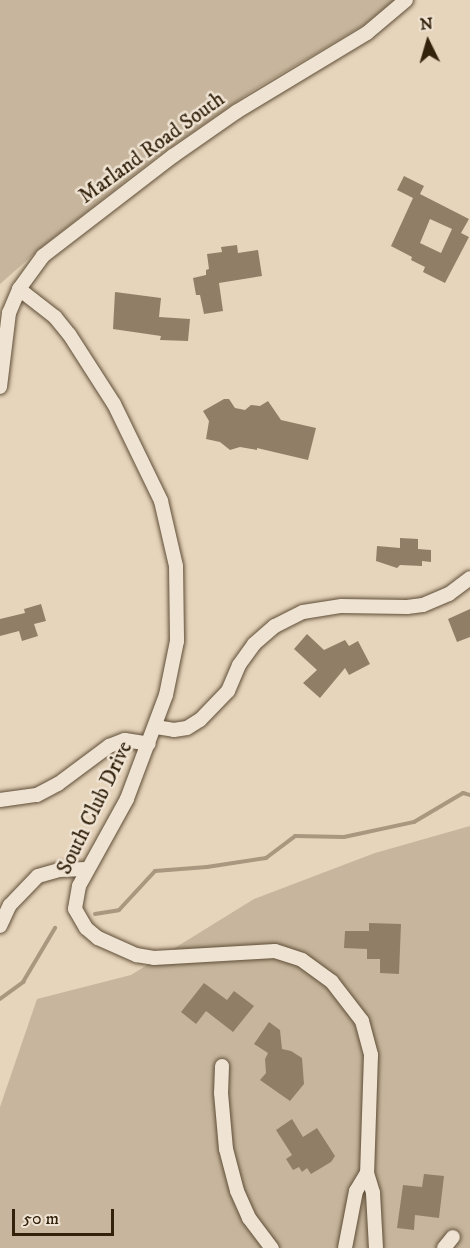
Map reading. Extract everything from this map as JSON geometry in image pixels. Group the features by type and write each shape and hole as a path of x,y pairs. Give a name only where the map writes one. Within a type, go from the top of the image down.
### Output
{"street":[{"name":"Marland Road South","path":"0,387 9,313 19,289 43,256 172,156 236,112 367,33 406,0"},
{"name":"South Club Drive","path":"19,289 55,317 80,348 114,404 161,501 176,566 177,641 172,671 156,727 127,799 86,869 79,886 75,909 86,928 113,947 154,958 275,951 302,960 332,982 362,1022 368,1038 371,1065 367,1173 373,1193 376,1248"},
{"path":"156,727 174,730 187,728 200,720 228,691 239,665 254,644 275,626 303,612 342,606 407,607 423,605 449,594 470,578"},
{"path":"0,800 37,795 58,784 109,746 125,740 149,744"},
{"path":"0,926 10,905 38,876 59,870 86,869"},
{"path":"222,1066 221,1093 226,1149 237,1191 249,1218 272,1248"},
{"name":"South Club Drive","path":"345,1248 356,1191 367,1173"},
{"path":"444,1248 453,1237"}],"shaded area":[{"path":"0,0 395,0 364,25 252,91 158,156 43,246 0,284"},
{"path":"470,826 470,1248 0,1248 0,1107 37,999 131,975 254,899 375,853"}],"building":[{"path":"404,176 424,186 420,194 469,219 461,233 469,237 445,283 423,272 425,267 391,246 413,198 397,190","holes":["430,219 452,229 441,253 420,243"]},
{"path":"237,245 238,253 258,250 262,276 219,283 223,311 204,314 200,295 196,295 193,278 206,275 206,270 209,269 207,254 222,252 221,247"},
{"path":"115,292 161,298 159,317 190,319 188,341 160,340 161,336 113,329"},
{"path":"224,399 229,399 235,408 245,410 251,405 260,406 268,401 281,420 316,428 308,460 257,448 257,450 240,447 230,450 220,442 206,439 209,421 203,411"},
{"path":"400,538 418,539 418,549 431,550 431,562 422,561 422,566 400,565 397,568 376,561 377,546 400,548"},
{"path":"41,604 46,621 34,624 38,636 22,641 19,631 0,636 0,619 25,613 24,609"},
{"path":"470,609 470,637 457,642 448,619"},
{"path":"307,634 324,650 345,640 349,646 358,641 370,664 349,675 345,668 320,698 303,683 317,670 294,649"},
{"path":"369,923 401,924 399,974 380,973 380,959 367,959 367,949 344,948 345,931 369,931"},
{"path":"204,983 227,1000 234,991 254,1006 233,1032 206,1011 196,1024 181,1012"},
{"path":"269,1022 280,1030 282,1049 291,1051 302,1058 304,1084 290,1101 260,1080 266,1073 265,1059 268,1053 254,1044"},
{"path":"292,1119 303,1137 317,1128 335,1156 331,1162 311,1174 307,1168 302,1172 299,1167 293,1170 286,1159 292,1155 276,1130"},
{"path":"424,1174 444,1176 439,1218 415,1215 414,1230 397,1228 403,1185 422,1187"}],"waterway":[{"path":"95,914 119,910 155,871 207,867 266,858 295,836 344,837 414,822 463,793 470,795"},
{"path":"0,999 23,982 55,928"}]}
